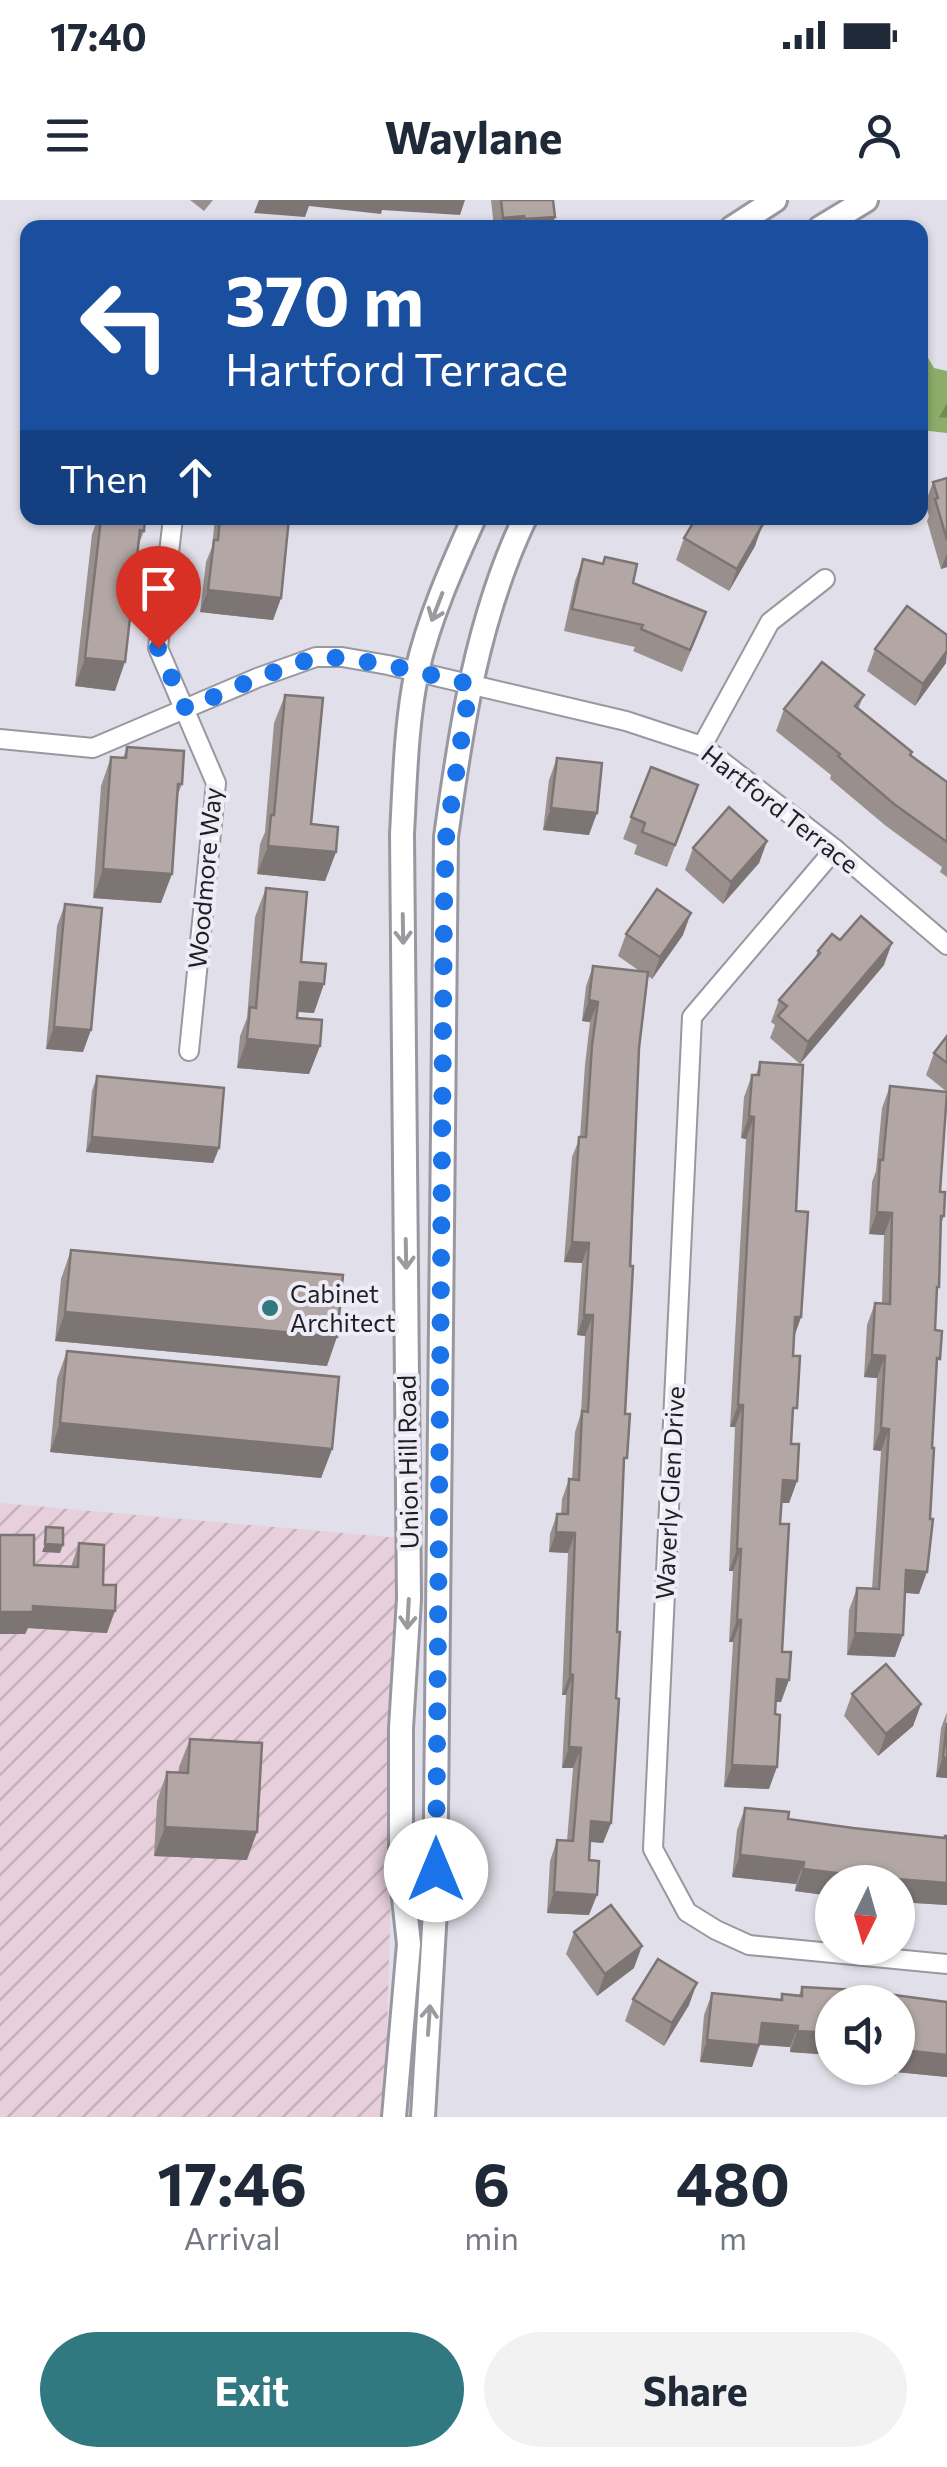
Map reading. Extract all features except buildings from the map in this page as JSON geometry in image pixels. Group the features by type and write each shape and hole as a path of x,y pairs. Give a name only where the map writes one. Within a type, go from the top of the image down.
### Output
{"street":[{"path":"745,220 776,200"},
{"path":"833,220 866,200"},
{"name":"Woodmore Way","path":"172,525 158,648 216,783 189,1052"},
{"name":"Union Hill Road","path":"394,2117 408,1944 400,1871 401,1728 409,1599 402,834 417,672 430,626 471,525"},
{"name":"Union Hill Road","path":"422,2117 435,1910 446,838 470,684 490,604 522,525"},
{"path":"702,746 770,622 825,579"},
{"name":"Hartford Terrace","path":"0,740 94,748 316,657 417,672 626,721 702,746 835,849 947,945"},
{"name":"Waverly Glen Drive","path":"835,849 692,1017 653,1849 687,1912 750,1945 947,1964"}],"shaded area":[{"path":"0,1503 400,1538 385,2112 431,2117 0,2117"}],"green space":[{"path":"928,358 934,368 947,371 947,433 928,431"}],"place":[{"name":"Cabinet Architect","path":"270,1308"}],"route":[{"path":"158,648 186,709 316,657 388,665 470,684 446,838 444,906 436,1870"}]}
